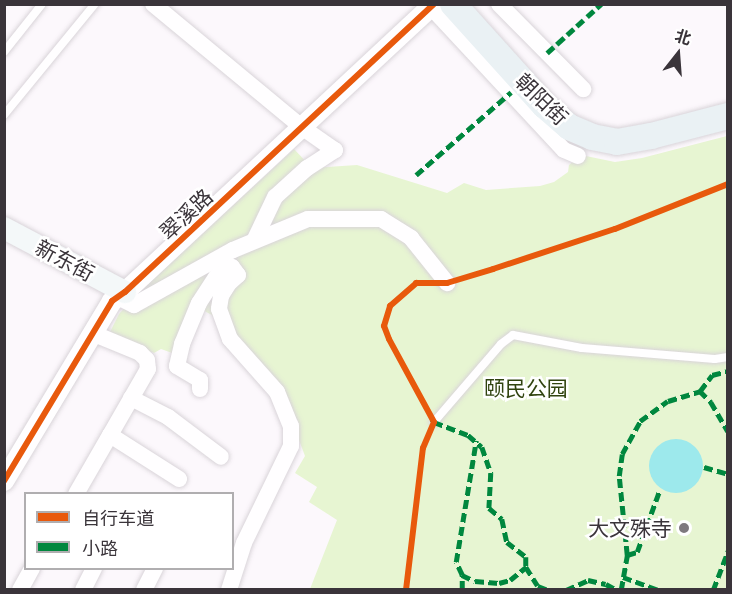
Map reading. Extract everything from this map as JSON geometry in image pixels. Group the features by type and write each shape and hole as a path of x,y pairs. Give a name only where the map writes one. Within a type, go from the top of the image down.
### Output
{"main road":[{"name":"朝阳街","path":"470,4 552,93 577,115 603,126 622,128 641,125 728,105"},
{"name":"朝阳街","path":"439,5 569,127 592,137 617,142 651,136 728,116"},
{"name":"新东街","path":"4,228 119,297"},
{"name":"新东街","path":"4,243 119,297"}],"street":[{"path":"153,4 303,128 334,150 306,168 275,197 255,239"},
{"path":"499,4 583,89"},
{"path":"439,5 564,150 578,156"},
{"name":"翠溪路","path":"4,481 92,333 119,297 439,5"},
{"path":"119,297 134,305 255,239 308,219 381,219 411,238 447,283"},
{"path":"200,389 200,380 177,366 182,345 199,303 216,277 232,267 238,275 229,283 222,296 219,309 230,339 278,392 291,426 291,446 244,543 229,590"},
{"path":"77,492 148,369 147,360 140,353 92,333"},
{"path":"131,398 168,417 221,457"},
{"path":"110,435 179,479"},
{"path":"20,590 31,570"},
{"path":"83,590 93,570"},
{"path":"144,590 154,570"}],"lane":[{"path":"4,52 42,4"},
{"path":"4,114 95,4"},
{"path":"434,422 501,344 513,335 582,348 715,359 728,357"}],"green space":[{"name":"颐民公园","path":"727,136 727,589 310,589 337,520 309,502 317,487 295,473 305,456 275,394 212,315 195,306 175,354 161,349 154,353 109,334 119,314 136,295 294,149 312,168 357,165 447,193 464,183 486,190 540,186 554,182 568,172 569,165 581,155 615,162 642,158"}],"water":[{"path":"671,439 681,439 691,443 699,451 703,466 699,481 691,489 681,493 671,493 661,489 653,481 649,471 649,461 653,451 661,443"}],"marked path":[{"path":"547,53 601,4"},
{"path":"416,175 511,92"},
{"path":"621,590 627,555 619,476 622,454 640,421 668,401 700,391 712,375 728,371"},
{"path":"700,391 711,402 728,432"},
{"path":"432,419 434,422 468,435 482,447 491,473 489,508 502,519 507,542 526,557 526,567 538,586 548,590"},
{"path":"462,590 462,575 456,562 476,441"},
{"path":"704,467 728,474"},
{"path":"627,555 637,552 660,489"},
{"path":"713,590 728,551"},
{"path":"462,575 475,581 499,583 510,580 526,567"},
{"path":"623,577 659,590"},
{"path":"566,590 588,580 606,584 617,590"}],"cycle path":[{"path":"4,481 112,301 125,292 434,4"},
{"path":"406,590 423,448 434,422 384,326 390,306 416,283 447,283 493,269 615,229 728,184"}],"place":[{"name":"大文殊寺","path":"684,528"}]}
